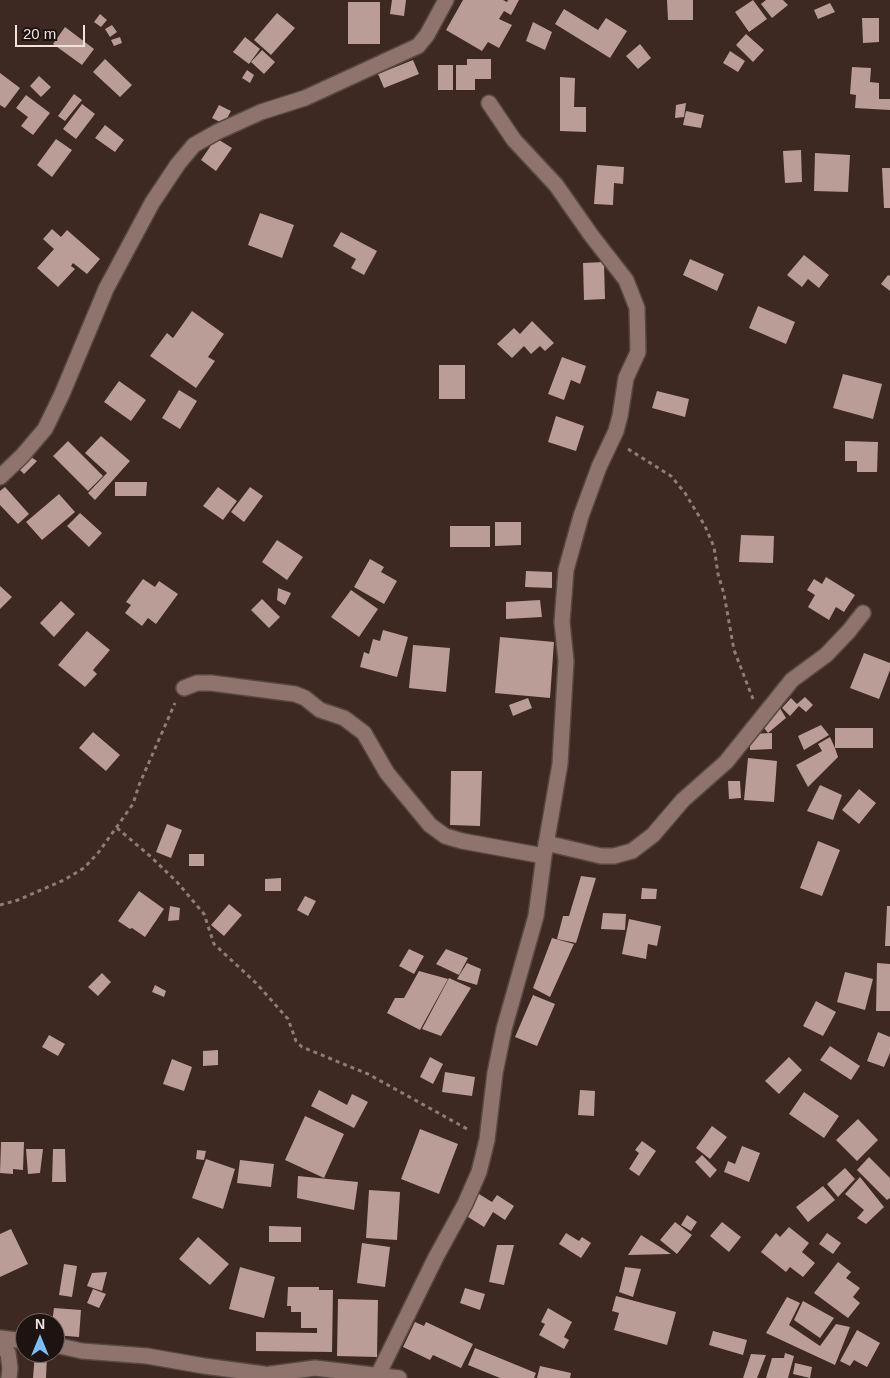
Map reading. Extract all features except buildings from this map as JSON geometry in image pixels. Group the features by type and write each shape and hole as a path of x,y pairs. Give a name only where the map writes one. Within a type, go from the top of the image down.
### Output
{"street":[{"path":"0,477 22,456 45,429 62,394 106,289 152,203 178,164 194,145 261,112 305,98 418,46 428,35 446,0"},
{"path":"378,1374 436,1257 465,1204 478,1172 487,1140 495,1073 504,1029 536,916 560,764 566,661 562,622 566,570 581,516 620,416 626,378 638,352 637,308 626,280 556,185 514,140 489,103"},
{"path":"184,688 197,684 211,683 294,694 305,698 320,710 344,718 364,734 387,773 430,824 445,836 462,841 614,856 632,852 653,835 683,800 726,762 792,680 826,655 863,613"},
{"path":"0,1338 15,1340"},
{"path":"0,1345 8,1353 9,1378"},
{"path":"65,1348 82,1352 147,1356 264,1374"},
{"path":"244,1378 315,1368 399,1378"}],"path":[{"path":"613,438 671,476 685,493 705,526 714,547 734,650 760,718"},
{"path":"0,905 18,900 64,880 84,868 98,853 133,804 178,695 184,688"},
{"path":"117,828 177,882 204,914 214,944 256,983 288,1019 296,1041 302,1047 368,1074 487,1140"}]}
